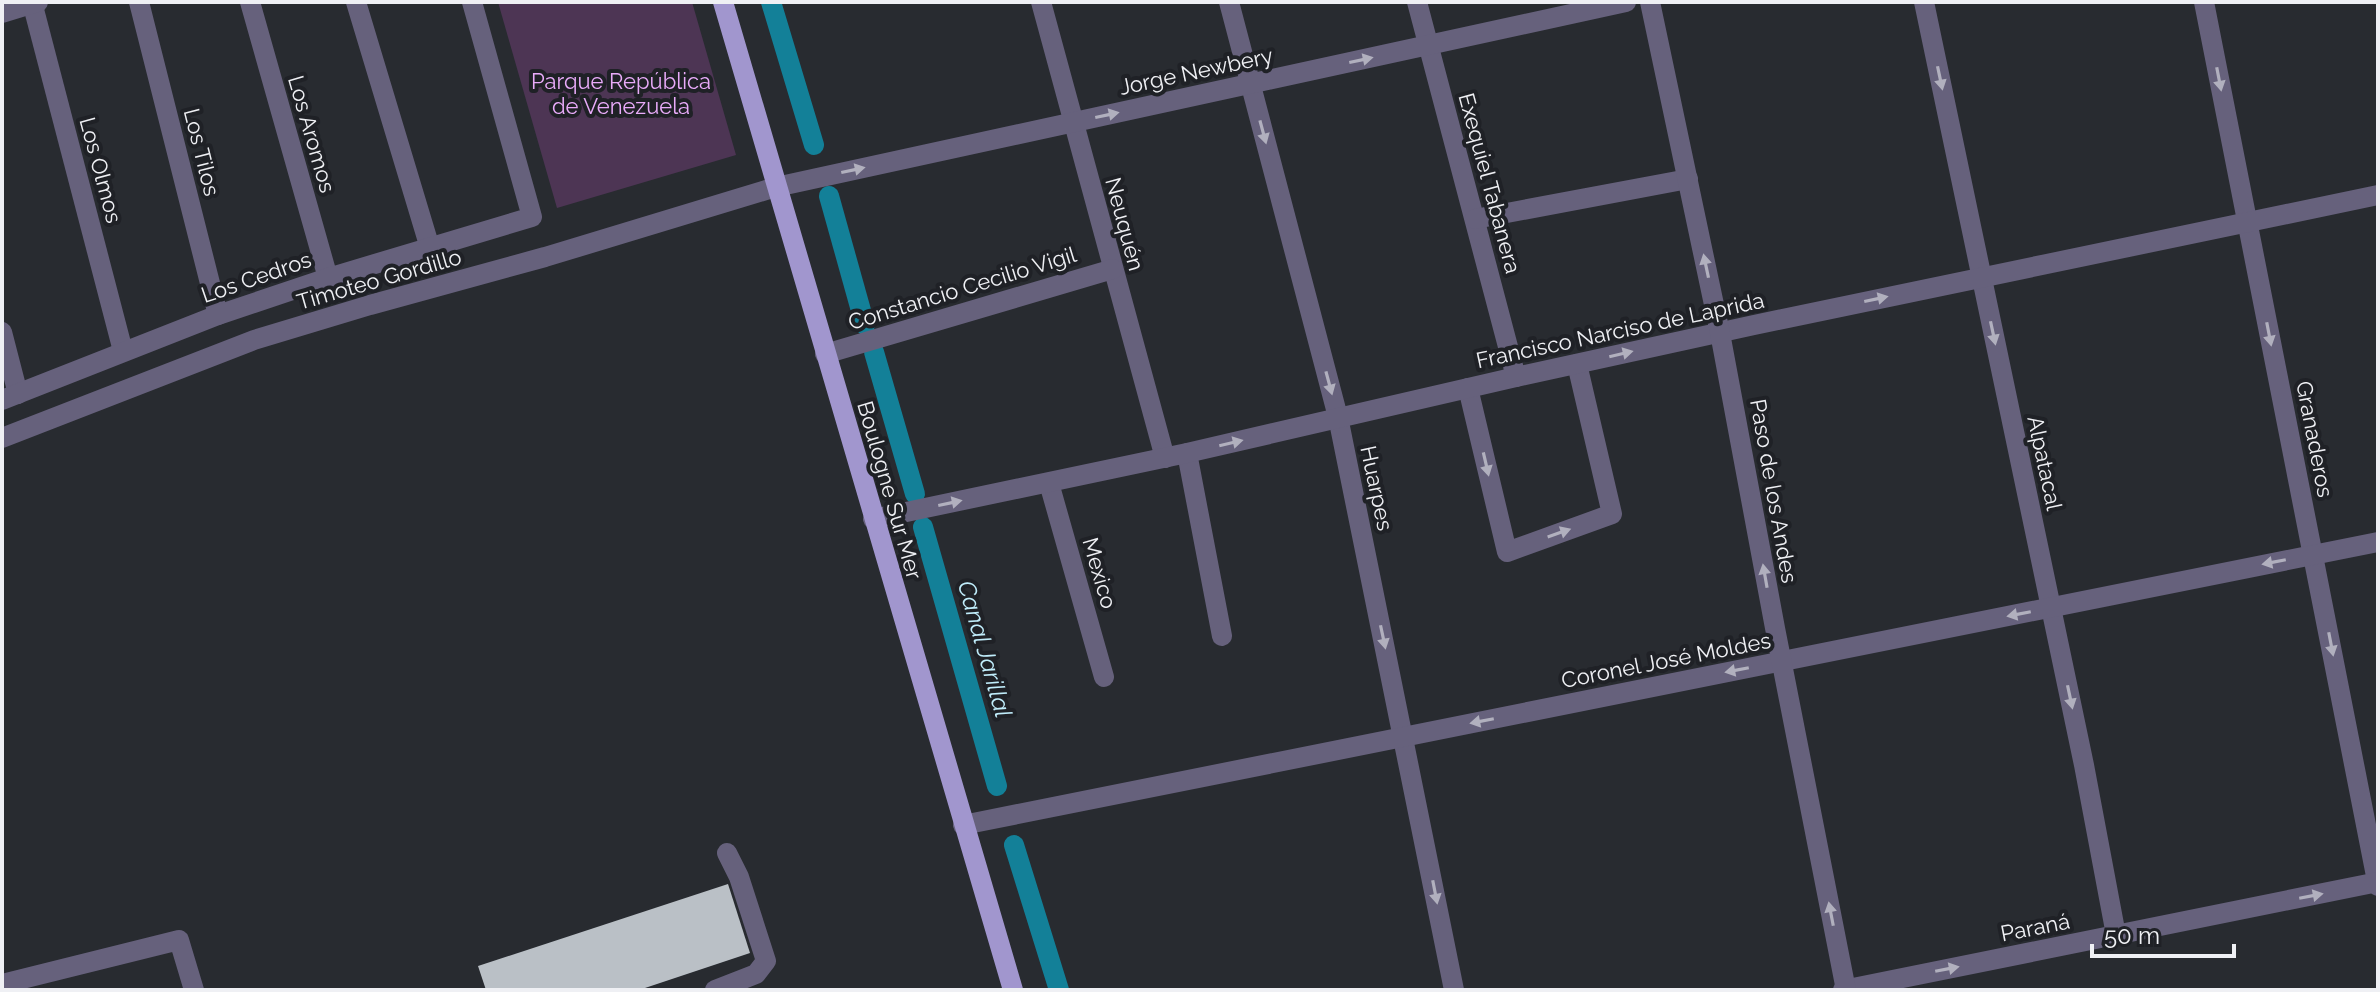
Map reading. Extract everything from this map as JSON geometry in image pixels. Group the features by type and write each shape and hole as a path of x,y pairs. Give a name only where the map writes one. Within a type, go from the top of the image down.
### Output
{"main road":[{"name":"Boulogne Sur Mer","path":"723,2 1013,990"}],"street":[{"name":"Los Tilos","path":"139,2 218,315"},
{"name":"Los Aromos","path":"250,2 328,278"},
{"path":"356,2 430,248"},
{"name":"Los Cedros","path":"10,397 218,315 328,278 532,217 472,2"},
{"name":"Neuquén","path":"1041,2 1165,458"},
{"name":"Huarpes","path":"1229,2 1338,417 1454,990"},
{"name":"Exequiel Tabanera","path":"1417,2 1516,377"},
{"name":"Jorge Newbery","path":"776,187 1626,2"},
{"name":"Paso de los Andes","path":"1650,2 1720,333 1845,990"},
{"name":"Alpatacal","path":"1924,2 2084,765 2116,935"},
{"name":"Granaderos","path":"2204,2 2378,884"},
{"path":"2,13 34,3"},
{"name":"Los Olmos","path":"34,3 123,351"},
{"path":"1475,219 1688,179"},
{"name":"Timoteo Gordillo","path":"2,438 254,340 776,187"},
{"name":"Francisco Narciso de Laprida","path":"873,519 1165,458 1720,333 2378,195"},
{"name":"Constancio Cecilio Vigil","path":"825,354 1113,269"},
{"path":"2,332 10,397"},
{"path":"1468,388 1507,552 1612,514 1577,364"},
{"path":"1187,453 1222,636"},
{"name":"Mexico","path":"1049,483 1104,677"},
{"name":"Coronel José Moldes","path":"963,825 2378,542"},
{"path":"715,990 756,974 766,961 739,877 727,853"},
{"name":"Paraná","path":"1845,990 2378,884"},
{"path":"2,984 179,940 194,990"}],"green space":[{"name":"Parque República de Venezuela","path":"498,2 692,2 736,155 557,208"}],"building":[{"path":"728,884 750,953 639,990 486,990 478,966"}],"waterway":[{"name":"Canal Jarillal","path":"771,2 814,145"},
{"name":"Canal Jarillal","path":"829,196 865,325"},
{"name":"Canal Jarillal","path":"874,352 915,494"},
{"name":"Canal Jarillal","path":"923,527 997,786"},
{"name":"Canal Jarillal","path":"1014,845 1059,990"}]}
